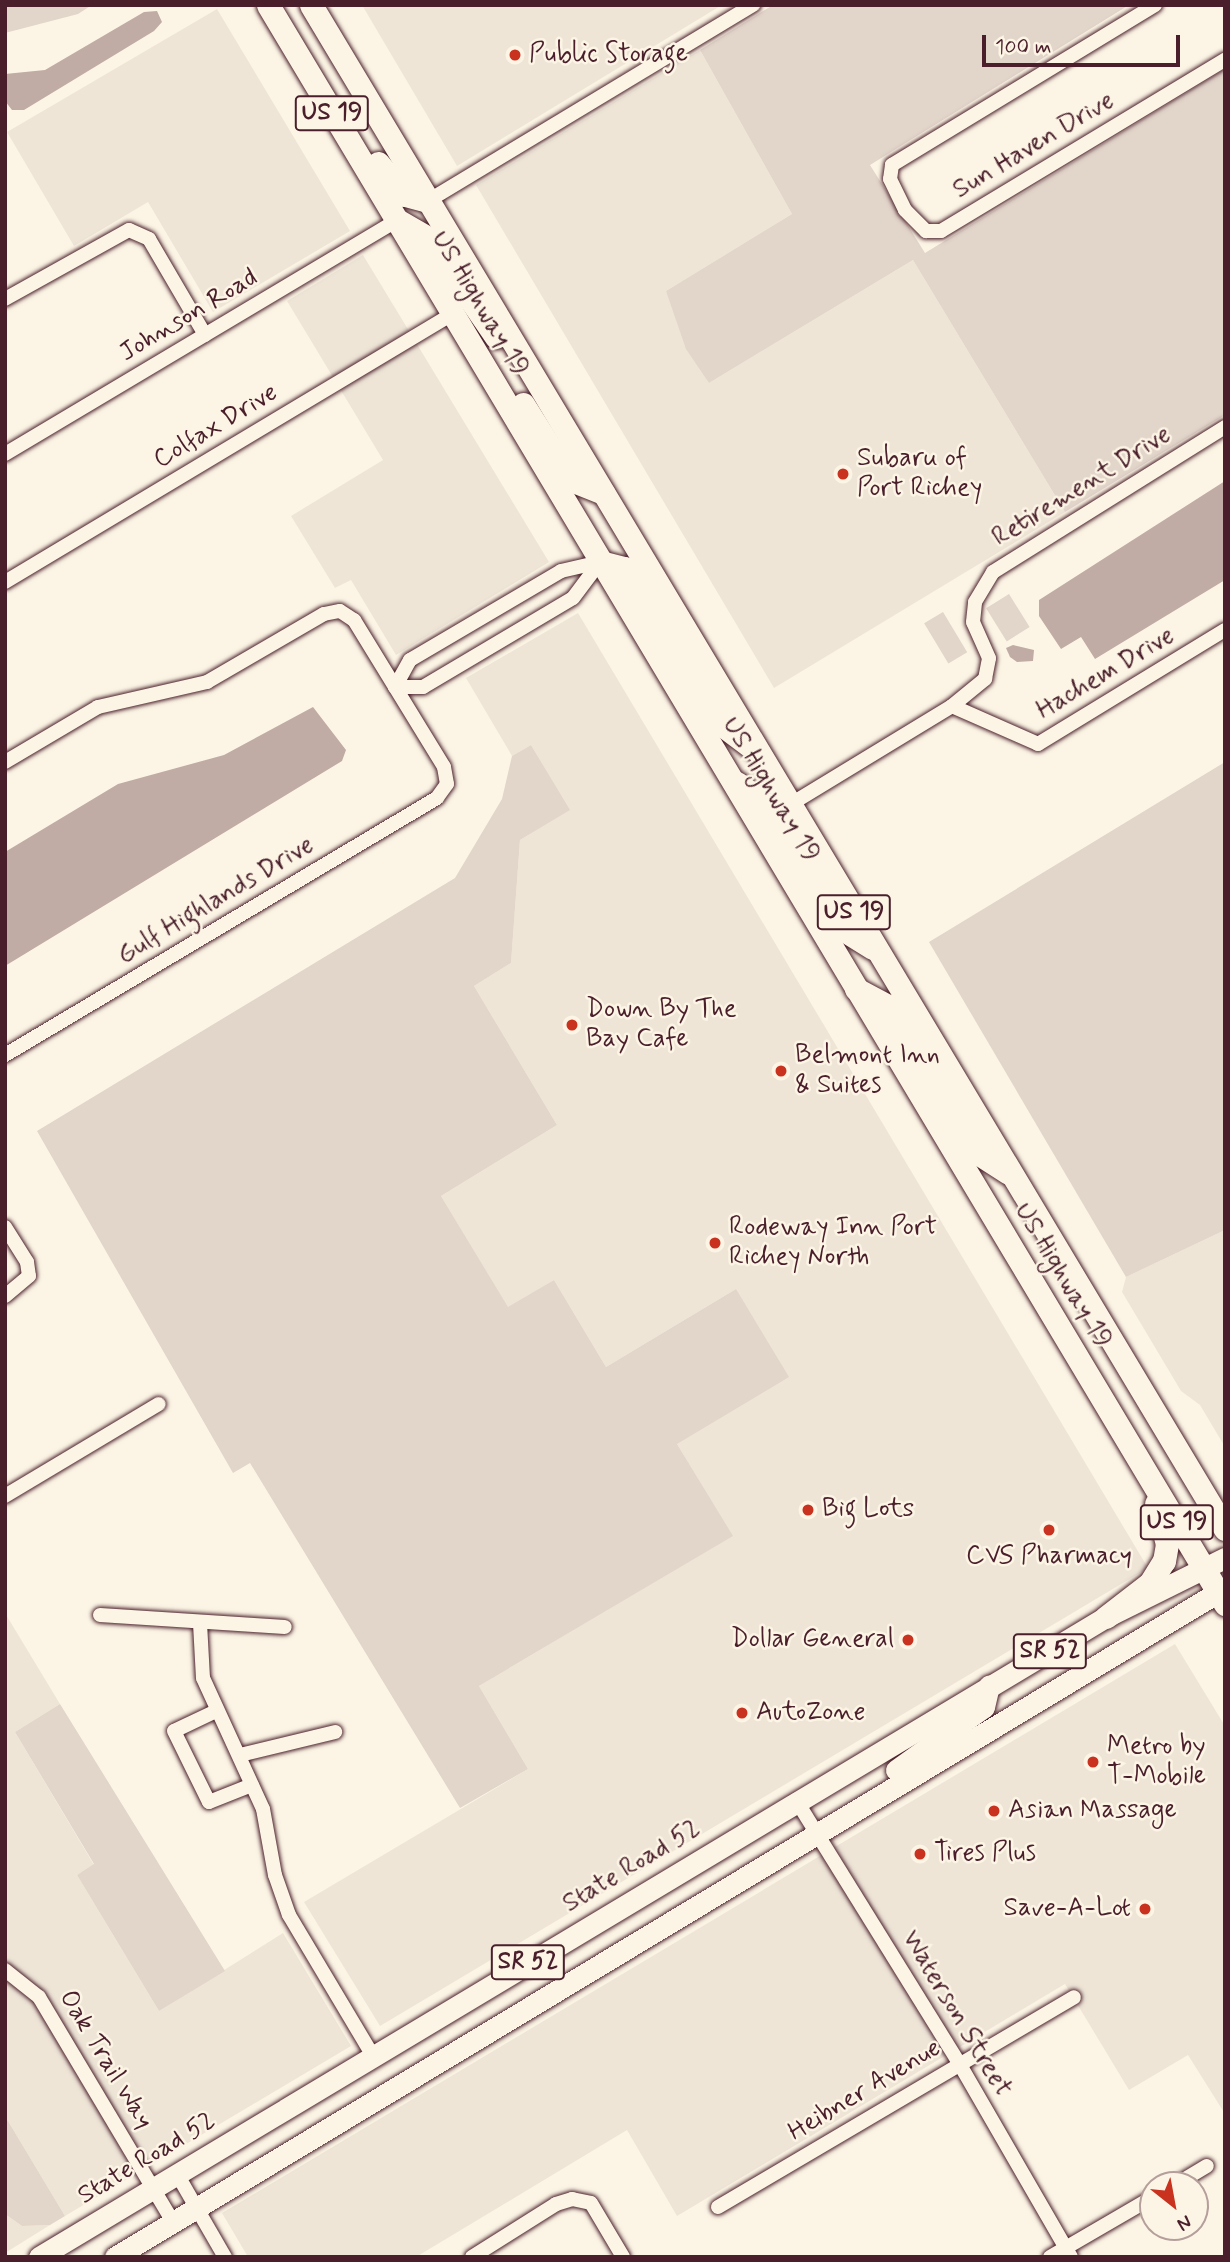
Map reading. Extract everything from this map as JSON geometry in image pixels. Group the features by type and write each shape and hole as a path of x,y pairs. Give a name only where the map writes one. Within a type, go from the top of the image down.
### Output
{"highway":[{"name":"US Highway 19","path":"268,5 1149,1476 1215,1563 1222,1594"},
{"path":"281,5 388,180 405,195 428,201"},
{"name":"US Highway 19","path":"311,5 1225,1529"},
{"path":"397,220 428,238 491,335 515,345"},
{"path":"491,380 514,389 571,481 604,493"},
{"path":"600,562 618,565 633,578 722,725 761,755"},
{"path":"729,778 767,805 842,929 879,953"},
{"path":"856,989 888,1006 976,1152 1013,1177"},
{"path":"1107,1617 1150,1583 1164,1561 1167,1544 1149,1476"}],"main road":[{"name":"State Road 52","path":"40,2257 989,1686 1107,1617 1215,1563"},
{"name":"SR 52","path":"115,2257 864,1804 1222,1594"},
{"path":"864,1804 886,1777 984,1707 989,1686"}],"street":[{"path":"428,201 753,5"},
{"name":"Sun Haven Drive","path":"1155,5 892,165 890,179 905,210 926,231 941,231 1225,60"},
{"name":"Johnson Road","path":"5,454 397,220"},
{"path":"5,299 129,230 149,239 205,335"},
{"name":"Colfax Drive","path":"5,582 452,314"},
{"name":"Retirement Drive","path":"952,706 985,679 989,658 973,622 975,602 993,572 1225,427"},
{"path":"395,687 410,660 561,571 600,562"},
{"path":"395,687 423,687 573,598 600,562"},
{"path":"5,762 98,707 207,682 324,614 340,611 354,620 395,687"},
{"name":"Hachem Drive","path":"952,706 1038,744 1225,630"},
{"name":"Gulf Highlands Drive","path":"5,1055 437,798 447,784 444,767 395,687"},
{"path":"791,804 952,706"},
{"path":"5,1227 27,1262 29,1276 5,1296"},
{"path":"5,1496 159,1404"},
{"path":"100,1615 285,1627"},
{"path":"200,1623 203,1678 214,1712 240,1755 252,1785 289,1915 373,2056"},
{"path":"214,1712 174,1731 209,1802 252,1785"},
{"path":"240,1755 335,1732"},
{"name":"Waterson Street","path":"796,1800 959,2063 1068,2252"},
{"name":"Oak Trail Way","path":"5,1970 39,1997 173,2221"},
{"name":"Heibner Avenue","path":"718,2207 1074,1997"},
{"path":"1199,2171 1207,2166"},
{"path":"177,2174 225,2257"},
{"path":"472,2257 556,2204 572,2199 591,2203 622,2257"},
{"path":"1050,2257 1068,2252 1139,2206"}],"shaded area":[{"path":"5,5 92,5 78,14 5,33"},
{"path":"362,5 722,5 457,166"},
{"path":"773,5 1129,5 870,165 925,253 1225,69 1225,415 1065,512 913,260 709,383 686,349 666,291 792,214 700,50"},
{"path":"217,9 350,231 213,312 148,202 74,246 7,132"},
{"path":"157,11 162,22 154,31 24,110 12,110 5,101 5,74 45,70 144,12"},
{"name":"Subaru of Port Richey","path":"700,50 792,214 666,291 709,383 913,260 1065,512 774,688 476,185"},
{"path":"363,255 549,562 396,655 351,580 335,588 291,516 383,460 287,301"},
{"path":"1225,481 1225,580 1095,659 1081,637 1061,649 1039,616 1039,600"},
{"path":"1009,594 1030,627 1007,641 986,608"},
{"path":"943,612 967,652 948,664 924,623"},
{"path":"578,613 1148,1568 380,2026 304,1902 528,1769 479,1686 732,1536 677,1444 736,1289 606,1367 554,1280 508,1308 441,1196 557,1125 474,986 511,963 520,840 569,810 531,745 512,756 466,678"},
{"path":"1013,645 1034,650 1033,661 1017,662 1010,657 1006,648"},
{"path":"313,707 346,750 342,761 5,966 5,852 118,784 224,755"},
{"path":"531,745 570,810 520,840 511,963 474,986 557,1125 441,1196 508,1307 554,1280 606,1367 736,1289 789,1377 677,1444 733,1536 479,1686 528,1769 460,1808 250,1463 233,1473 37,1131 455,878 502,799 512,756"},
{"path":"1225,762 1225,1230 1126,1277 929,942"},
{"path":"1225,1230 1225,1447 1200,1405 1181,1391 1122,1292 1126,1277"},
{"path":"5,1613 60,1704 15,1732 94,1865 77,1875 159,2011 283,1933 351,2046 65,2216 5,2116"},
{"path":"1175,1644 1225,1726 1225,2114 1188,2055 1129,2090 1065,1984 677,2216 627,2130 416,2257 248,2257 222,2213"},
{"path":"60,1704 225,1971 159,2011 77,1875 94,1864 15,1732"},
{"path":"5,2116 65,2216 50,2225 22,2226 5,2214"},
{"path":"5,2214 22,2226 50,2225 5,2253"}],"place":[{"name":"Public Storage","path":"515,55"},
{"name":"Subaru of Port Richey","path":"843,474"},
{"name":"Down By The Bay Cafe","path":"572,1025"},
{"name":"Belmont Inn & Suites","path":"781,1071"},
{"name":"Rodeway Inn Port Richey North","path":"715,1243"},
{"name":"Big Lots","path":"808,1510"},
{"name":"CVS Pharmacy","path":"1049,1530"},
{"name":"Dollar General","path":"908,1640"},
{"name":"AutoZone","path":"742,1713"},
{"name":"Metro by T-Mobile","path":"1093,1762"},
{"name":"Asian Massage","path":"994,1811"},
{"name":"Tires Plus","path":"920,1854"},
{"name":"Save-A-Lot","path":"1145,1909"}]}
